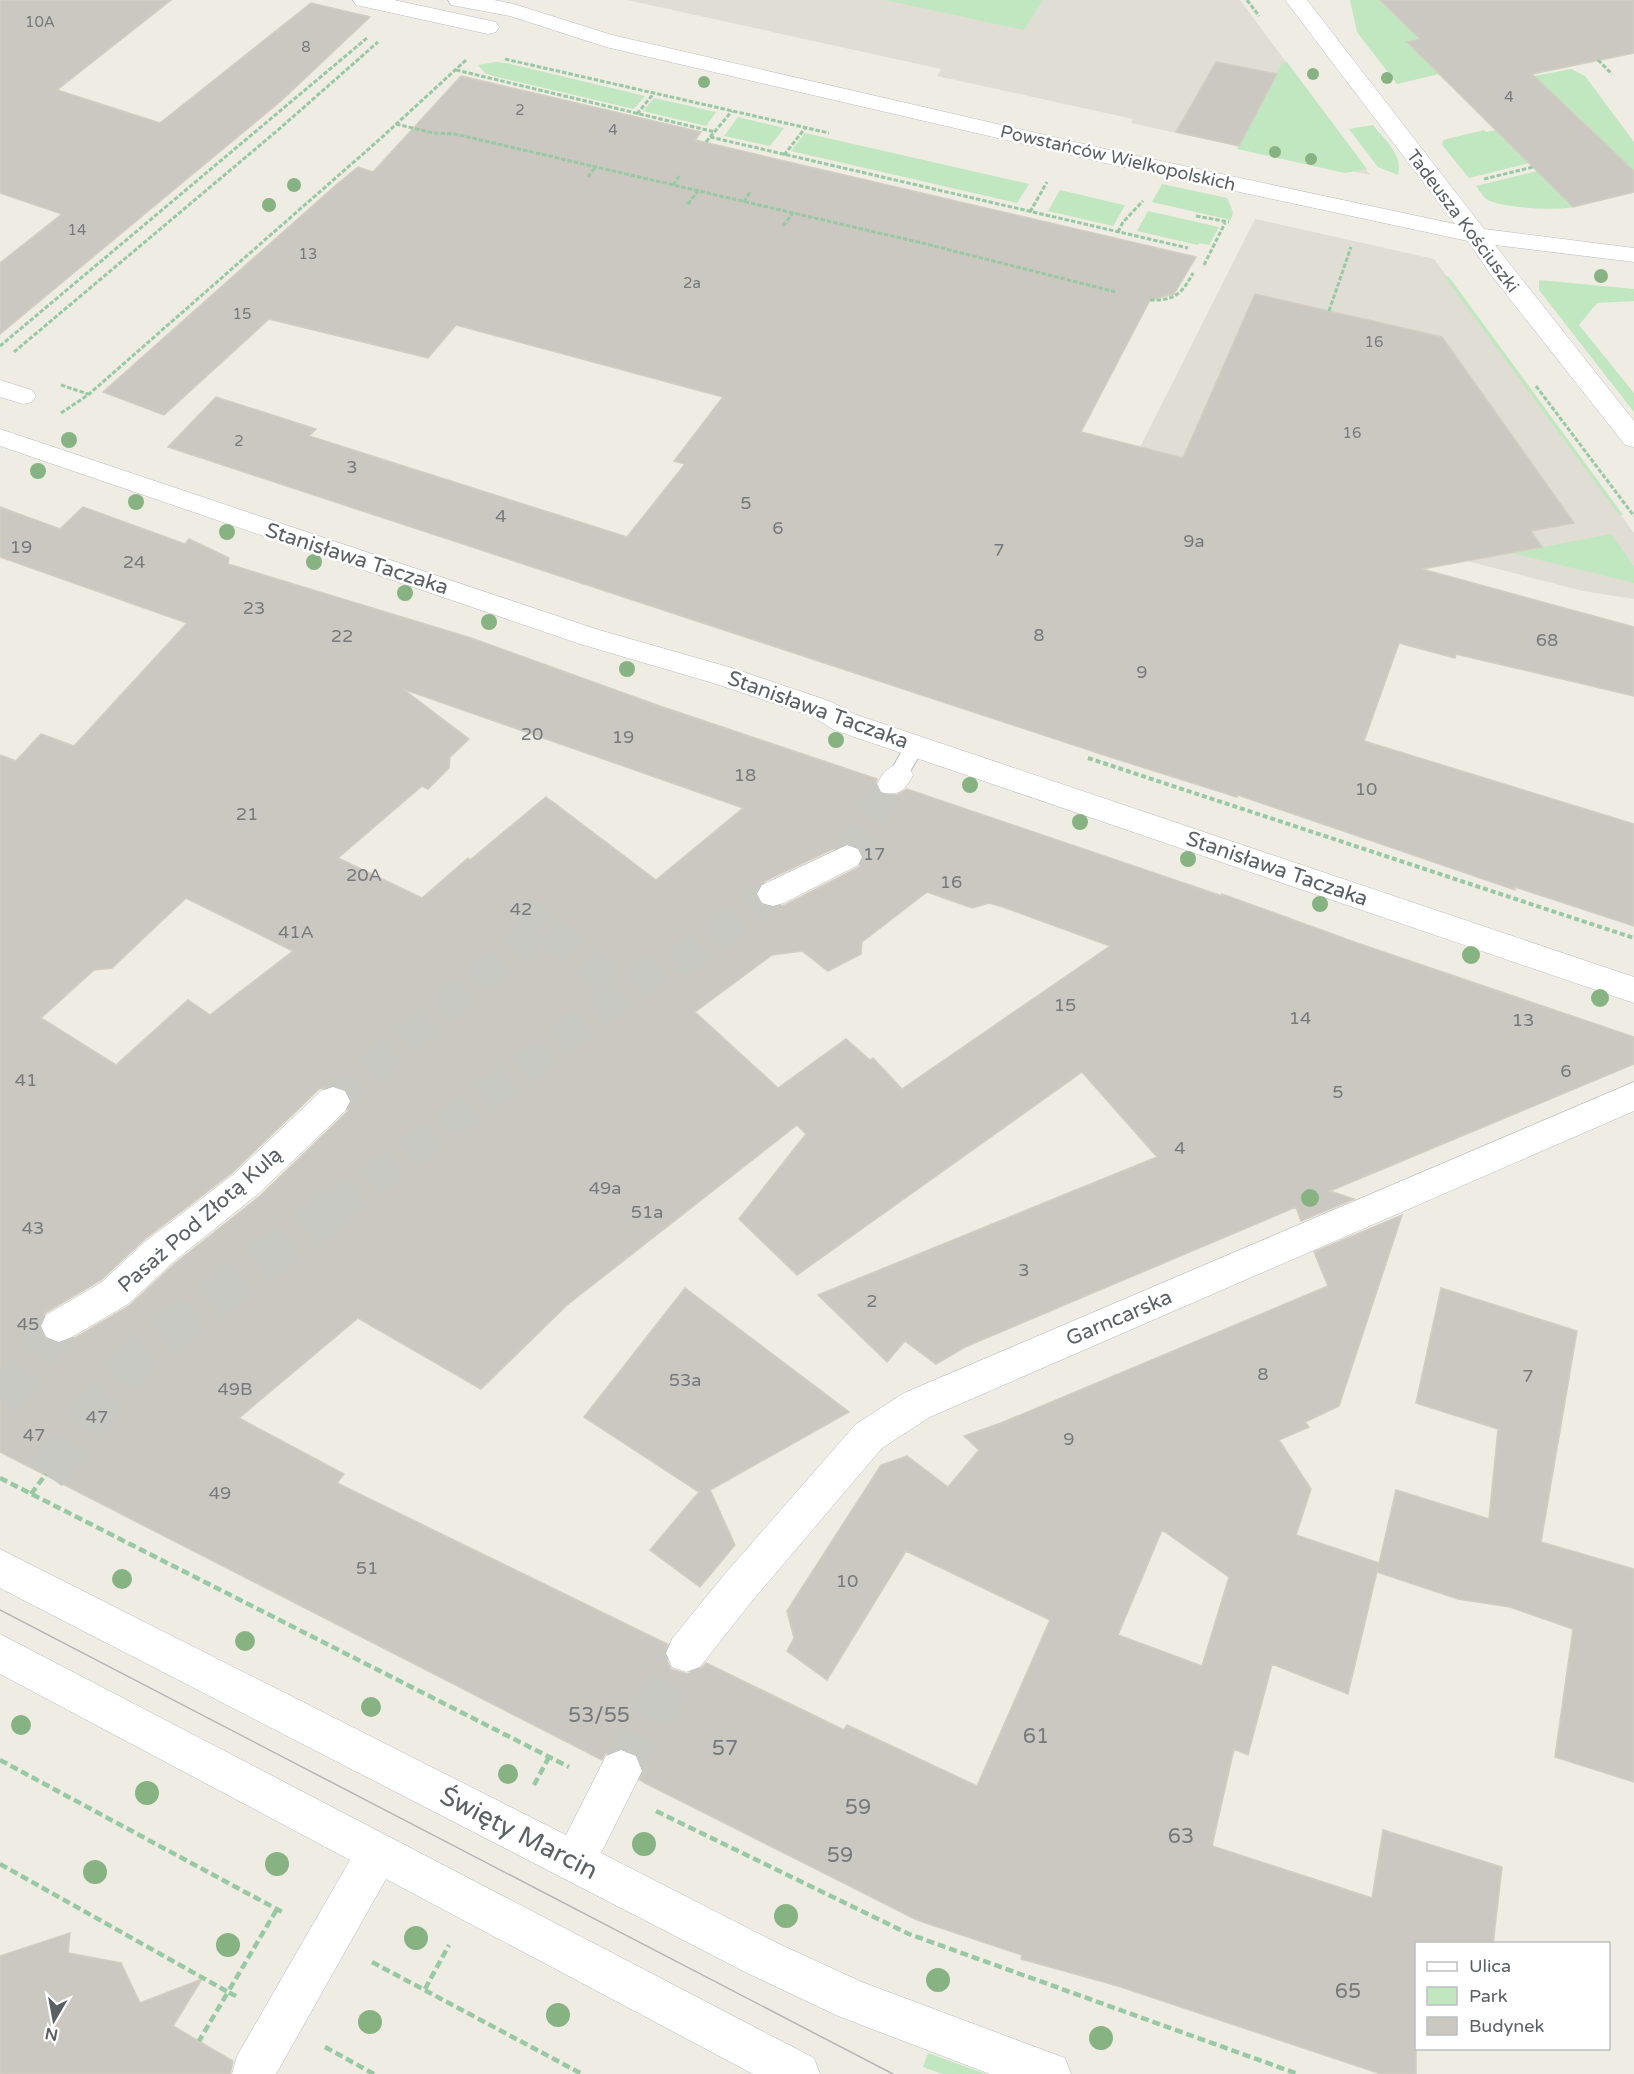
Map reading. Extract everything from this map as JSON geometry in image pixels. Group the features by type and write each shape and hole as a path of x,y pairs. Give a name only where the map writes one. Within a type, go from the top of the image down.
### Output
{"street":[{"name":"Powstańców Wielkopolskich","path":"364,0 494,28 606,40"},
{"name":"Powstańców Wielkopolskich","path":"459,0 514,10 606,40 1113,158 1476,235 1634,255"},
{"name":"Tadeusza Kościuszki","path":"1296,0 1476,235 1500,270 1634,439"},
{"name":"Stanisława Taczaka","path":"0,437 590,637 722,675 822,709 844,722 1634,990"},
{"path":"773,894 848,857"},
{"name":"Garncarska","path":"686,1653 738,1588 870,1436 917,1405 1634,1096"},
{"name":"Pasaż Pod Złotą Kulą","path":"59,1326 116,1293 159,1252 246,1184 333,1101"},
{"name":"Święty Marcin","path":"0,1569 762,1958 853,2001 1049,2074"},
{"path":"0,1653 798,2074"},
{"path":"575,1861 621,1771"},
{"path":"253,2072 378,1852"}],"lane":[{"path":"895,779 915,746"}],"path":[{"path":"10,355 278,130 387,34 403,25 442,17"},
{"path":"58,415 88,395 396,124 475,52 494,28"},
{"path":"0,346 368,38"},
{"path":"1598,60 1612,74"},
{"path":"455,70 715,132"},
{"path":"637,114 654,93"},
{"path":"706,142 738,102"},
{"path":"396,124 433,133 455,134 596,166 1116,292"},
{"path":"784,155 806,128"},
{"path":"710,137 1188,248"},
{"path":"588,177 596,166"},
{"path":"1474,182 1533,167"},
{"path":"673,185 680,175"},
{"path":"1030,212 1047,182"},
{"path":"688,204 698,191"},
{"path":"744,202 750,192"},
{"path":"1118,232 1123,222 1141,204 1146,195"},
{"path":"783,226 793,213"},
{"path":"1204,265 1225,223"},
{"path":"1329,311 1352,245"},
{"path":"1150,300 1169,301 1181,296 1193,273"},
{"path":"1530,377 1634,516"},
{"path":"31,1494 46,1474"},
{"path":"0,1864 228,1992 200,2042"},
{"path":"319,2056 325,2046 374,2074"}],"shaded area":[{"path":"627,0 1240,0 1370,175 1131,123 1133,119 937,76 941,69"},
{"path":"1255,219 1434,259 1634,533 1634,599 1583,591 1127,473"}],"green space":[{"path":"885,0 1043,0 1024,30"},
{"path":"1350,0 1380,0 1462,29 1407,42 1439,74 1397,84 1357,32"},
{"path":"496,62 645,96 634,109 493,76 485,73 478,65"},
{"path":"1287,62 1367,169 1345,173 1237,149 1282,63"},
{"path":"1571,69 1585,76 1634,142 1634,171 1534,76"},
{"path":"654,98 716,112 706,126 643,111"},
{"path":"738,117 784,128 770,146 724,136"},
{"path":"1373,125 1396,155 1398,175 1378,167 1349,129"},
{"path":"1484,130 1486,132 1496,130 1529,163 1469,178 1442,145 1443,140"},
{"path":"805,133 1029,184 1017,203 791,151"},
{"path":"1537,171 1573,207 1543,209 1496,203 1483,196 1476,186"},
{"path":"1162,184 1227,198 1233,212 1231,220 1152,202"},
{"path":"1060,190 1125,205 1113,226 1048,211"},
{"path":"1148,211 1219,227 1209,245 1199,243 1198,245 1137,231"},
{"path":"1444,276 1449,277 1623,515 1619,515"},
{"path":"1539,280 1634,289 1634,301 1597,303 1579,325 1634,393 1634,412 1539,290"},
{"path":"1611,534 1634,566 1634,583 1512,553"},
{"path":"928,2053 986,2074 943,2074 923,2067"}],"building":[{"path":"0,0 171,0 57,90 160,123 311,3 370,17 282,100 0,334 0,263 62,214 0,193"},
{"path":"1380,0 1634,0 1634,53 1532,74 1634,171 1634,192 1573,207 1407,42 1420,39"},
{"path":"1216,62 1277,74 1239,146 1176,132"},
{"path":"461,76 701,132 695,140 1196,257 1174,294 1150,300 1081,432 1183,458 1255,294 1442,337 1574,523 1531,531 1542,547 1422,569 1634,627 1634,696 1456,654 1455,658 1399,643 1364,741 1634,824 1634,926 1515,887 1515,890 1238,795 1237,797 1110,757 168,447 216,397 316,429 309,436 627,537 685,464 674,461 723,397 456,325 428,358 269,319 164,415 103,392 358,167 373,172"},
{"path":"0,507 60,529 83,507 185,544 189,539 229,558 228,564 471,638 654,704 877,779 875,785 881,794 897,795 907,789 1222,896 1222,894 1357,943 1634,1037 1634,1064 1330,1191 1354,1199 1301,1221 1296,1207 965,1347 936,1364 905,1341 887,1362 818,1295 1157,1157 1082,1072 797,1275 739,1219 806,1134 797,1125 567,1305 481,1389 358,1318 239,1418 344,1474 337,1483 667,1644 664,1654 671,1669 687,1674 701,1669 706,1663 844,1730 847,1725 977,1786 1050,1620 906,1551 827,1680 787,1651 794,1638 787,1611 881,1465 907,1456 948,1487 979,1450 964,1436 1001,1423 1328,1286 1314,1252 1402,1215 1339,1406 1305,1422 1309,1427 1279,1440 1311,1489 1296,1535 1379,1563 1348,1694 1272,1664 1248,1755 1234,1749 1212,1846 1372,1898 1383,1830 1502,1867 1493,1942 1415,1942 1416,2074 1381,2074 1118,1986 1021,1959 1022,1955 917,1920 645,1783 640,1780 644,1770 637,1754 620,1748 605,1754 602,1760 0,1452 0,755 16,761 41,734 74,746 187,623 0,557","holes":["403,689 743,808 656,880 546,797 470,860 468,858 422,898 338,858 422,786 428,789 449,768 450,757 469,739","846,843 860,848 864,858 859,867 785,905 772,908 760,904 755,893 761,883","927,892 972,908 989,903 1003,907 1110,946 902,1089 873,1058 870,1060 846,1039 778,1088 695,1012 772,955 802,951 828,971 861,954 862,942","186,898 293,951 210,1015 188,1000 116,1065 41,1018 94,970 112,968","334,1085 346,1089 352,1100 347,1112 260,1196 173,1265 129,1306 73,1339 60,1344 44,1338 39,1325 45,1313 101,1280 145,1239 233,1172 319,1089","1162,1530 1229,1577 1202,1666 1118,1635"]},
{"path":"685,1288 849,1412 710,1490 735,1545 700,1587 650,1550 699,1492 584,1417"},
{"path":"1441,1288 1577,1331 1541,1542 1634,1569 1634,1782 1555,1757 1573,1629 1510,1607 1458,1599 1377,1572 1396,1490 1489,1519 1498,1429 1416,1403"},
{"path":"70,1933 68,1953 121,1963 140,2003 202,1979 173,2026 233,2061 230,2074 0,2074 0,1956"}],"tunnel":[{"path":"847,857 892,784"},
{"path":"333,1210 663,964 690,956 773,894"},
{"path":"521,909 543,926"},
{"path":"333,1101 543,926"},
{"path":"543,926 625,992"},
{"path":"46,1474 141,1353 335,1208"},
{"path":"0,1401 59,1326"},
{"path":"621,1771 686,1653"}],"tram line":[{"path":"0,1610 893,2074"}]}
